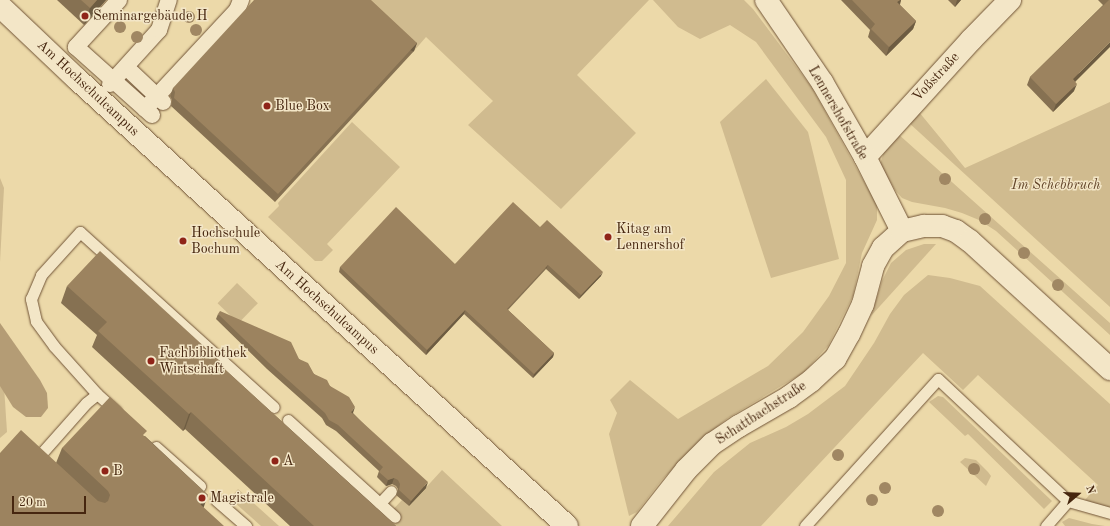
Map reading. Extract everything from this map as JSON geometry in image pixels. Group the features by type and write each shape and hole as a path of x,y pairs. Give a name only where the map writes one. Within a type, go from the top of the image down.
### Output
{"street":[{"path":"119,0 83,34 76,47 111,82 148,112 160,100 237,6"},
{"path":"111,82 159,30 169,0"},
{"name":"Lennershofstraße","path":"766,0 822,82 865,157 902,231"},
{"name":"Voßstraße","path":"865,157 971,40 1010,0"},
{"name":"Am Hochschulcampus","path":"5,5 82,84 567,526"},
{"path":"126,67 160,100"},
{"name":"Schattbachstraße","path":"642,526 686,470 712,444 739,426 789,397 812,381 835,359 850,334 863,304 873,266 883,248 902,231 924,226 942,226 956,231 970,241 1110,369"}],"lane":[{"path":"125,420 97,394 54,346 36,321 31,299 41,275 80,232 274,407"},
{"path":"805,526 938,379 1068,502 1110,513"},
{"path":"53,472 43,462 40,455 86,403 97,394"},
{"path":"288,420 395,517"},
{"path":"148,440 200,486"},
{"path":"380,503 391,490"},
{"path":"216,500 246,526"},
{"path":"1046,526 1068,502"}],"green space":[{"path":"359,0 649,0 577,75 636,133 561,209 468,125 493,101 426,37 414,51"},
{"path":"653,0 744,0 753,9 812,88 877,205 877,220 862,253 853,296 828,346 803,373 728,418 698,442 661,481 637,512 629,516 609,434 617,413 610,400 630,380 678,419 768,366 803,332 829,296 846,263 846,180 826,137 756,42 730,25 700,39 678,27"},
{"path":"766,79 808,132 839,259 771,278 720,122"},
{"name":"Im Schebbruch","path":"1110,102 1110,307 908,122 919,112 965,168"},
{"path":"352,122 400,167 327,244 333,250 322,261 315,261 268,217 279,206 278,203"},
{"path":"897,133 1110,323 1110,335 996,231 979,220 962,213 945,208 912,202 902,198 895,190 880,164 886,146"},
{"path":"0,178 4,188 0,262"},
{"path":"924,244 936,244 871,316 882,281 891,263 906,250"},
{"path":"928,275 950,278 980,286 1110,404 1110,508 1102,507 1085,500 1098,485 978,375 963,390 923,353 761,526 668,526 714,472 750,443 786,427 808,414 845,386 874,343 890,314 904,295"},
{"path":"237,283 258,303 238,323 218,303"},
{"path":"0,325 7,432 0,438"},
{"path":"938,396 943,397 1052,501 1044,509 968,434 965,436 929,402"},
{"path":"288,423 387,516 402,500 409,506 442,470 502,526 373,526 275,436"},
{"path":"965,458 976,460 991,476 986,486 960,462"},
{"path":"238,489 279,526 261,526 234,502 233,495"},
{"path":"1069,518 1105,526 1065,526 1062,522"}],"shaded area":[{"path":"0,323 40,380 47,393 48,408 41,417 26,417 13,407 0,386"}],"building":[{"path":"81,0 97,0 90,8"},
{"name":"Blue Box","path":"254,0 371,0 417,43 278,194 174,98 175,92 173,88"},
{"path":"852,0 900,0 897,2 916,21 889,47 871,29 875,24"},
{"path":"1109,0 1110,42 1073,79 1077,84 1056,104 1030,77"},
{"path":"513,202 540,227 547,220 603,272 581,295 548,265 507,309 554,353 534,374 465,310 427,350 340,267 396,207 455,264"},
{"path":"100,251 220,361 218,363 396,526 314,526 191,412 189,414 98,331 107,322 67,286"},
{"path":"220,311 291,342 299,359 308,363 314,374 327,380 330,386 349,397 355,407 351,412 428,482 411,501 399,490 400,484 398,480 394,478 388,480 379,472 383,467 338,425 329,420 325,413 269,363 218,314"},
{"path":"110,397 147,431 143,435 208,495 200,504 224,526 0,526 0,453 21,430 98,501 105,503 108,501 110,495 108,491 62,448"}],"place":[{"name":"Seminargebäude H","path":"85,16"},
{"name":"Blue Box","path":"267,106"},
{"name":"Kitag am Lennershof","path":"608,237"},
{"name":"Hochschule Bochum","path":"183,241"},
{"name":"Fachbibliothek Wirtschaft","path":"151,361"},
{"name":"A","path":"275,461"},
{"name":"B","path":"105,471"},
{"name":"Magistrale","path":"202,498"}]}
